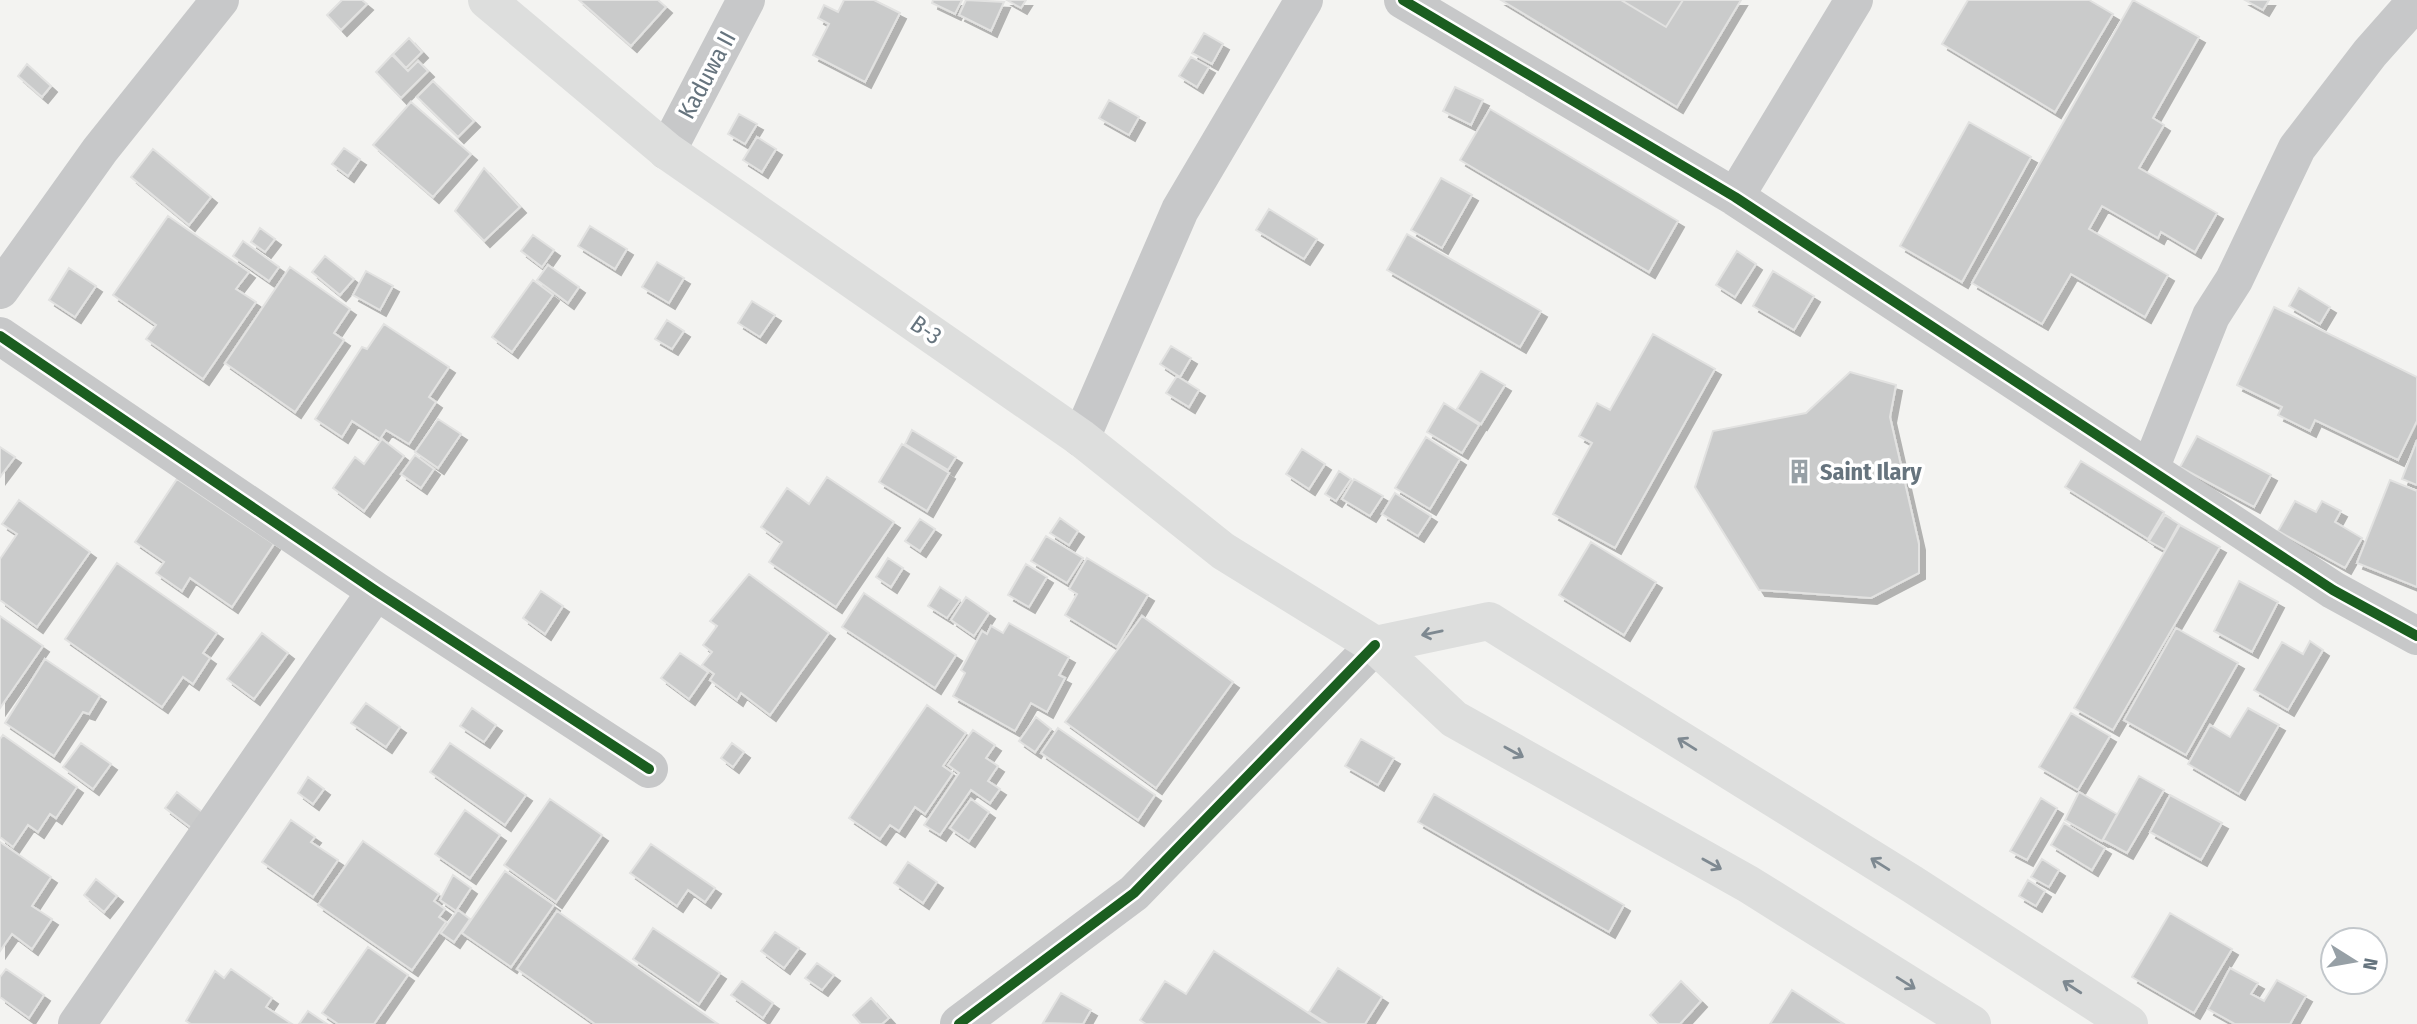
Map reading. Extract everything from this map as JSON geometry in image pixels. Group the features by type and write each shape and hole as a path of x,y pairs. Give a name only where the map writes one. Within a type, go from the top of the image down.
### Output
{"main road":[{"name":"B-3","path":"487,0 667,151 1081,438 1223,551 1375,645 1454,719 1748,884 1972,1024"},
{"path":"1375,645 1489,621 1912,884 2129,1024"}],"street":[{"path":"0,290 100,150 220,0"},
{"name":"Kaduwa II","path":"667,151 746,0"},
{"path":"1081,438 1180,210 1304,0"},
{"path":"1403,0 1735,197 2333,590 2417,636"},
{"path":"1735,197 1854,0"},
{"path":"2150,469 2211,316 2234,280 2297,148 2370,53 2417,0"},
{"path":"0,336 376,591 649,769"},
{"path":"76,1024 376,591"},
{"path":"959,1024 1134,893 1375,645"}],"building":[{"path":"342,0 362,0 367,4 341,30 327,15"},
{"path":"579,0 658,0 666,7 631,46"},
{"path":"844,0 874,0 900,13 865,82 813,55 829,24 818,18 824,5 838,12"},
{"path":"933,0 962,0 955,14 932,3"},
{"path":"966,0 1004,2 991,31 959,15"},
{"path":"1007,0 1026,0 1021,8"},
{"path":"1501,0 1621,0 1666,27 1683,0 1741,0 1677,107"},
{"path":"1621,0 1683,0 1666,27"},
{"path":"1968,0 2089,0 2113,14 2055,112 1942,44"},
{"path":"2133,0 2199,37 2153,118 2164,125 2139,168 2217,213 2195,252 2161,232 2158,238 2102,206 2089,229 2168,275 2145,317 2071,274 2042,324 1972,283"},
{"path":"2245,0 2269,0 2263,10"},
{"path":"1204,33 1223,44 1212,64 1192,53"},
{"path":"409,38 422,52 406,68 393,54"},
{"path":"392,55 408,71 418,61 428,71 401,98 376,72"},
{"path":"1191,57 1209,67 1197,87 1179,76"},
{"path":"27,64 51,86 42,97 18,76"},
{"path":"433,81 474,121 458,137 417,97"},
{"path":"1455,87 1483,100 1471,125 1443,111"},
{"path":"1109,100 1139,117 1129,135 1099,118"},
{"path":"411,102 471,154 433,197 373,145"},
{"path":"1490,109 1678,221 1649,272 1460,160"},
{"path":"739,114 757,124 745,144 728,134"},
{"path":"1969,122 2031,157 1962,282 1900,246"},
{"path":"757,137 776,149 762,172 743,160"},
{"path":"344,148 360,159 348,176 332,164"},
{"path":"153,149 211,197 189,225 131,177"},
{"path":"484,168 520,207 484,241 455,211"},
{"path":"1441,178 1472,195 1442,248 1411,230"},
{"path":"1269,209 1317,239 1304,259 1256,230"},
{"path":"168,216 249,272 236,289 256,302 203,379 146,339 156,325 113,295"},
{"path":"590,226 627,249 615,269 578,246"},
{"path":"260,228 275,239 265,252 251,242"},
{"path":"1407,234 1541,311 1520,347 1387,270"},
{"path":"533,235 554,250 542,267 521,251"},
{"path":"243,241 279,267 269,281 233,256"},
{"path":"1737,251 1756,264 1735,297 1716,285"},
{"path":"325,256 354,279 340,295 312,272"},
{"path":"657,262 684,278 669,303 642,287"},
{"path":"548,265 579,287 568,303 537,280"},
{"path":"290,267 350,309 334,333 344,340 295,412 225,363"},
{"path":"69,268 96,286 75,317 49,300"},
{"path":"366,271 393,286 380,310 353,295"},
{"path":"1773,271 1814,296 1794,330 1753,306"},
{"path":"533,280 553,295 512,352 492,337"},
{"path":"2299,288 2330,307 2320,324 2289,306"},
{"path":"752,301 775,315 760,337 738,323"},
{"path":"2274,307 2417,377 2417,421 2398,460 2315,420 2310,431 2278,415 2282,407 2237,385"},
{"path":"667,320 684,331 672,349 655,339"},
{"path":"384,324 449,367 429,397 436,402 409,444 386,430 380,439 352,421 342,437 315,419 362,347 367,349"},
{"path":"1653,334 1715,369 1615,548 1553,514 1592,443 1579,436 1597,403 1610,410"},
{"path":"1171,346 1191,358 1180,377 1160,364"},
{"path":"1481,371 1505,385 1481,424 1457,409"},
{"name":"Saint Ilary","path":"1850,372 1896,385 1890,417 1919,544 1919,573 1871,598 1759,590 1695,487 1713,431 1806,413"},
{"path":"1177,376 1199,390 1189,407 1166,393"},
{"path":"1444,403 1479,425 1462,453 1427,432"},
{"path":"438,419 461,434 438,468 415,452"},
{"path":"912,430 956,457 948,470 905,444"},
{"path":"2197,436 2271,475 2254,507 2180,467"},
{"path":"1426,437 1460,459 1430,509 1395,488"},
{"path":"382,439 404,456 364,511 333,488 355,457 364,464"},
{"path":"2417,440 2417,485 2402,479"},
{"path":"902,444 949,473 927,511 879,482"},
{"path":"0,447 15,457 0,477"},
{"path":"1302,449 1325,464 1309,489 1286,474"},
{"path":"415,455 434,469 421,488 401,474"},
{"path":"2081,461 2164,512 2148,539 2065,487"},
{"path":"1339,471 1351,479 1336,501 1325,494"},
{"path":"827,477 894,522 836,607 769,562 782,542 761,527 787,488 809,504"},
{"path":"177,479 274,544 232,607 190,578 182,591 156,573 164,562 135,542"},
{"path":"1354,479 1383,496 1370,516 1342,499"},
{"path":"2390,480 2417,491 2417,587 2357,563"},
{"path":"1395,493 1431,516 1418,536 1382,514"},
{"path":"19,500 90,552 37,627 0,600 0,559 17,534 2,524"},
{"path":"2295,501 2316,512 2322,501 2341,511 2335,522 2362,538 2345,568 2278,531"},
{"path":"2165,515 2179,524 2165,550 2149,541"},
{"path":"1060,518 1078,531 1069,545 1050,533"},
{"path":"920,519 935,529 920,551 905,541"},
{"path":"2180,525 2220,547 2113,730 2074,708"},
{"path":"1046,536 1083,558 1067,583 1031,561"},
{"path":"1591,542 1656,582 1624,635 1559,595"},
{"path":"888,558 903,568 891,587 876,577"},
{"path":"1087,558 1148,595 1117,647 1065,615 1077,594 1069,589"},
{"path":"117,563 217,633 203,653 210,658 193,684 183,677 162,707 65,639"},
{"path":"1026,564 1047,577 1029,607 1008,595"},
{"path":"749,574 829,633 770,715 741,693 737,700 710,680 714,674 702,665 712,652 703,645 717,626 710,621"},
{"path":"2239,581 2278,602 2252,652 2214,631"},
{"path":"940,587 960,600 947,618 928,606"},
{"path":"541,591 563,606 545,634 523,618"},
{"path":"864,593 956,655 935,688 842,627"},
{"path":"966,597 989,613 974,636 951,620"},
{"path":"0,616 43,646 0,708"},
{"path":"1142,616 1233,682 1156,788 1065,722"},
{"path":"1009,623 1069,657 1059,675 1065,678 1047,712 1031,703 1015,731 953,696 965,673 961,670 982,631 987,634 991,626 1003,633"},
{"path":"2176,628 2238,663 2186,755 2124,720"},
{"path":"262,633 288,653 254,699 227,679"},
{"path":"2310,641 2323,650 2288,710 2254,690 2282,642 2303,654"},
{"path":"680,653 708,672 689,699 661,678"},
{"path":"45,659 100,696 89,714 83,712 54,756 5,723"},
{"path":"366,703 400,727 386,747 351,723"},
{"path":"927,705 966,733 943,766 953,773 925,814 915,807 899,831 890,825 880,839 849,818"},
{"path":"472,708 496,725 484,742 460,726"},
{"path":"2248,708 2279,725 2239,794 2188,764 2210,725 2230,737"},
{"path":"2071,713 2110,736 2078,790 2039,767"},
{"path":"1036,717 1051,729 1035,752 1019,741"},
{"path":"1058,728 1155,795 1138,820 1041,753"},
{"path":"973,730 995,745 986,758 998,766 988,781 1000,789 990,803 971,790 940,835 924,825 959,773 948,765"},
{"path":"3,735 77,787 56,818 50,814 38,832 28,825 13,847 0,837 0,739"},
{"path":"1361,739 1394,758 1378,785 1345,766"},
{"path":"81,743 111,764 93,789 63,767"},
{"path":"450,743 526,795 505,825 430,772"},
{"path":"732,743 744,752 733,767 721,758"},
{"path":"2139,776 2164,790 2127,853 2103,840"},
{"path":"308,777 324,789 313,804 298,793"},
{"path":"177,792 206,815 194,830 165,808"},
{"path":"2079,792 2117,814 2102,841 2065,820"},
{"path":"1434,794 1624,905 1609,932 1418,822"},
{"path":"2170,795 2222,823 2201,860 2150,832"},
{"path":"2041,798 2057,808 2027,860 2010,851"},
{"path":"550,799 602,835 556,902 504,865"},
{"path":"971,799 989,812 969,841 950,828"},
{"path":"465,810 500,835 470,878 435,854"},
{"path":"291,820 315,837 311,842 338,860 313,897 262,862"},
{"path":"2064,823 2105,848 2092,870 2051,845"},
{"path":"363,841 439,894 434,901 445,909 439,917 446,922 412,970 318,905"},
{"path":"0,842 51,877 32,906 52,919 32,949 12,934 0,951"},
{"path":"651,844 715,888 705,902 688,890 677,906 630,873"},
{"path":"2042,859 2059,870 2049,887 2031,877"},
{"path":"908,862 937,882 923,903 894,883"},
{"path":"505,871 554,905 511,967 462,933"},
{"path":"453,875 471,888 456,911 440,900"},
{"path":"96,879 117,896 104,912 84,895"},
{"path":"2028,880 2045,891 2036,906 2019,896"},
{"path":"458,910 470,919 454,942 441,933"},
{"path":"557,911 718,1024 595,1024 517,969"},
{"path":"2170,913 2232,949 2194,1013 2132,977"},
{"path":"653,928 720,973 699,1004 633,959"},
{"path":"775,932 799,948 784,968 761,951"},
{"path":"368,947 408,975 374,1024 338,1024 322,1013"},
{"path":"1214,951 1325,1024 1146,1024 1140,1020 1165,981 1186,994"},
{"path":"817,963 834,975 822,990 805,978"},
{"path":"1338,968 1382,997 1365,1024 1328,1024 1309,1012"},
{"path":"2230,968 2258,983 2251,994 2264,1001 2277,980 2306,996 2290,1024 2235,1024 2208,1009"},
{"path":"6,969 44,995 29,1018 0,997 0,977"},
{"path":"231,969 272,998 266,1007 292,1024 191,1024 186,1021 215,971 224,978"},
{"path":"742,981 773,1003 763,1018 731,995"},
{"path":"1681,981 1701,1001 1680,1024 1659,1024 1650,1015"},
{"path":"1792,990 1844,1024 1770,1024"},
{"path":"1061,993 1091,1010 1083,1024 1043,1023"},
{"path":"871,998 889,1018 882,1024 861,1024 853,1015"},
{"path":"308,1011 327,1024 299,1024"}],"cycle path":[{"path":"1403,0 1735,197 2333,590 2417,636"},
{"path":"0,336 376,591 649,769"},
{"path":"959,1024 1134,893 1375,645"}],"place":[{"name":"Saint Ilary","path":"1800,472"}]}
